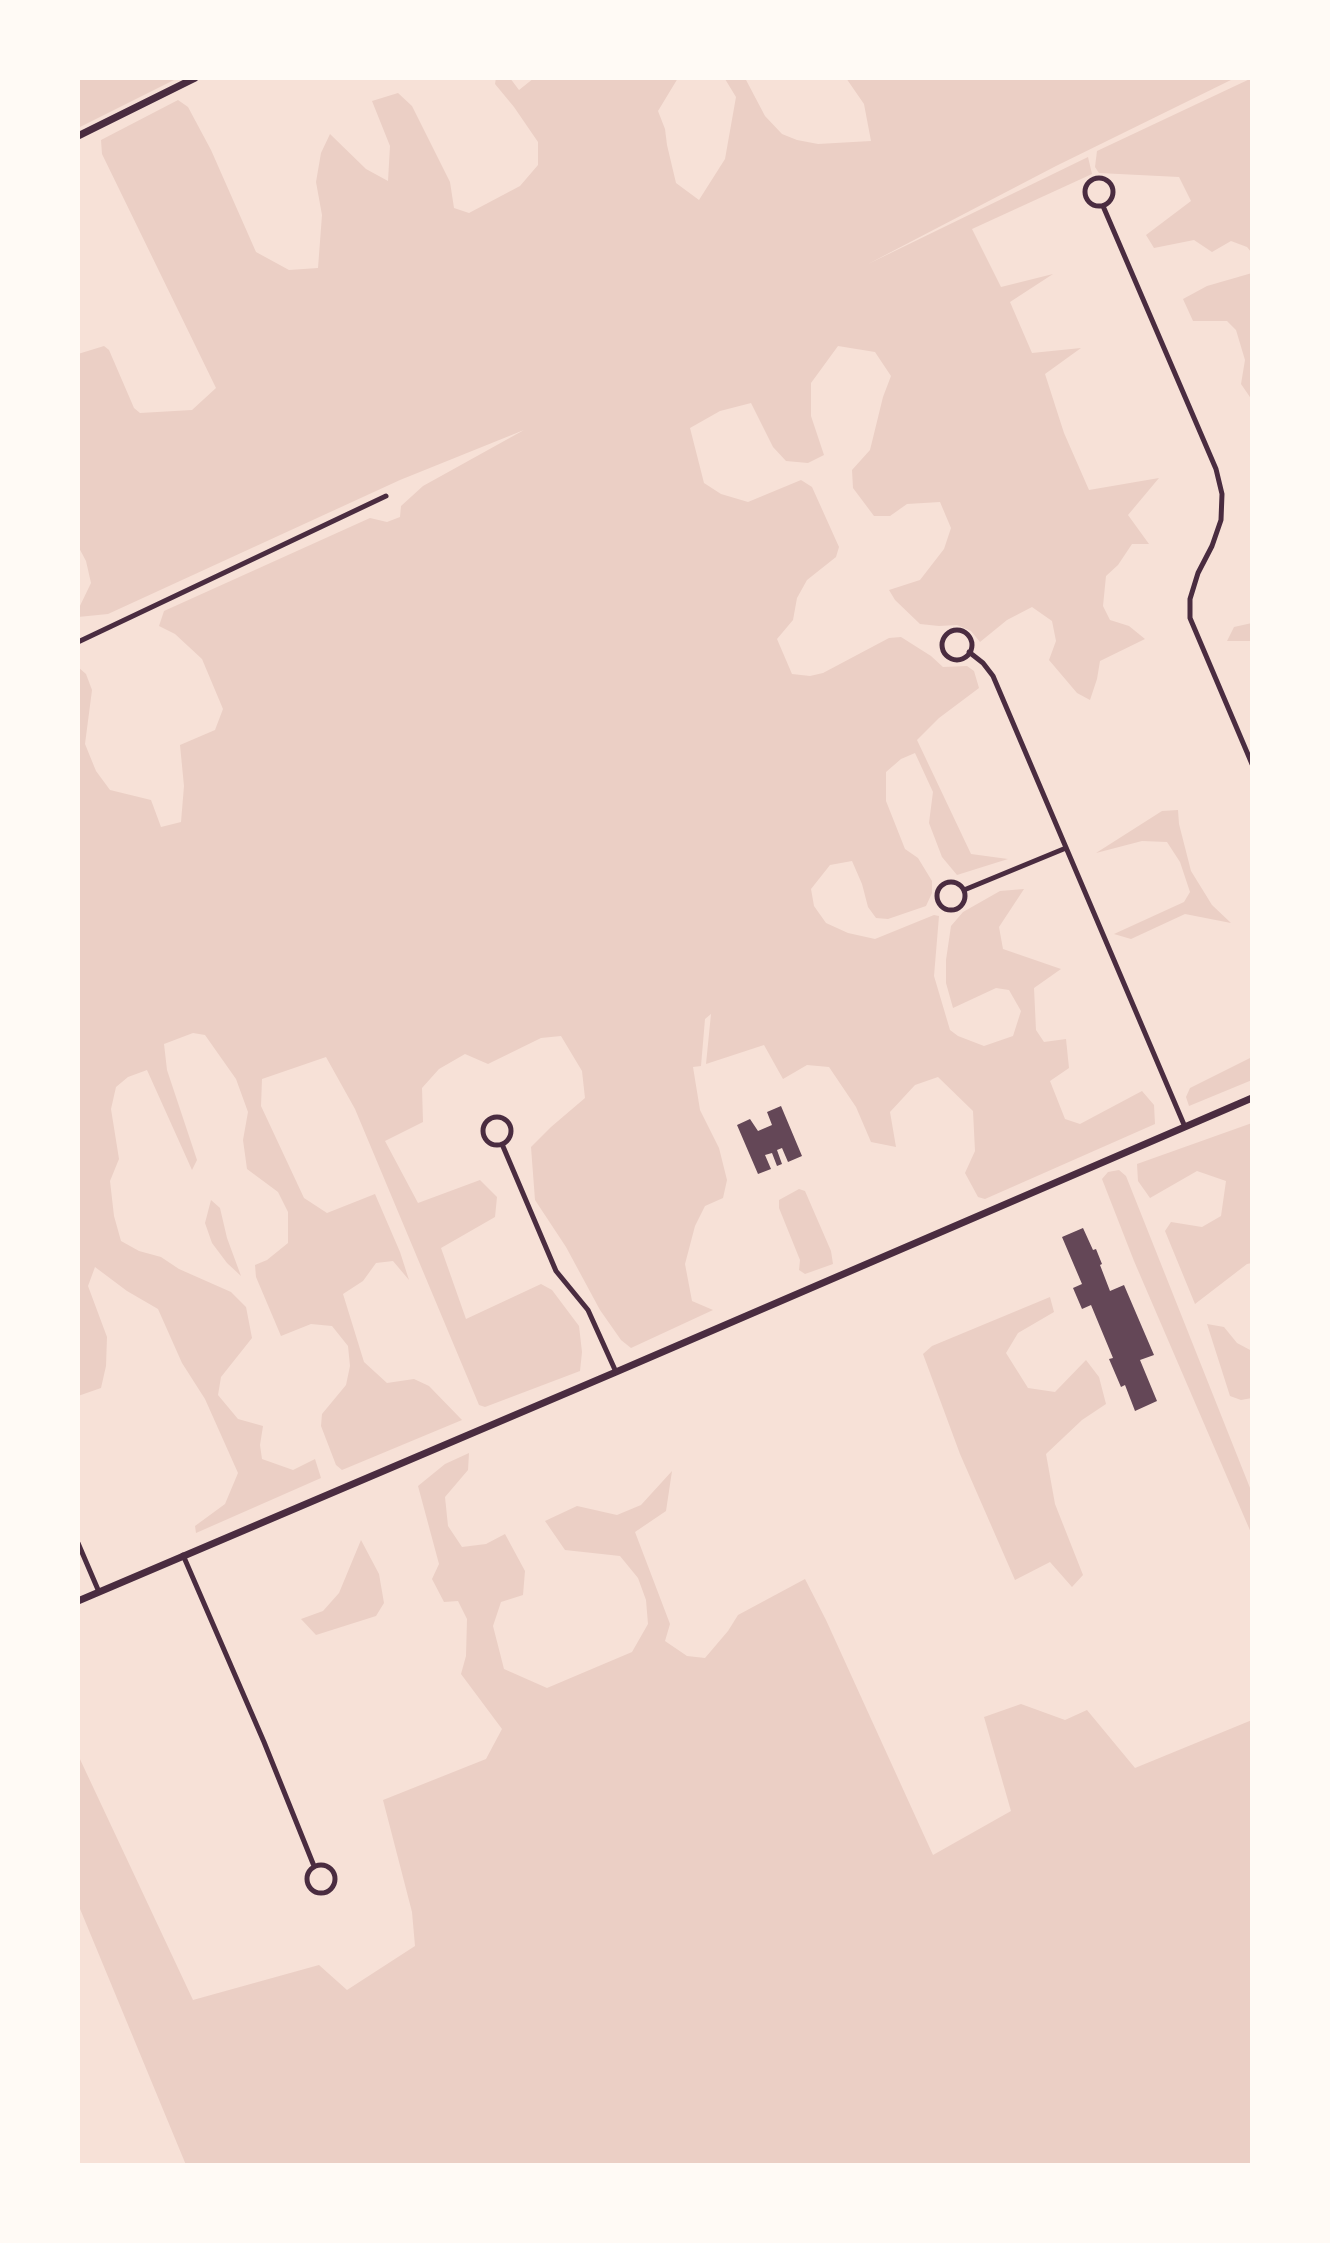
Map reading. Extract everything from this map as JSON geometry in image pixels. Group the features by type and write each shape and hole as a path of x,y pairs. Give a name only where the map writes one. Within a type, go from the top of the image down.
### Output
{"street":[{"path":"78,136 195,78"},
{"path":"1095,179 1108,182 1113,191 1111,200 1104,206 1095,206 1086,197 1088,184 1095,179"},
{"path":"1104,206 1216,469 1222,494 1221,520 1212,546 1198,573 1190,599 1190,618 1252,764"},
{"path":"78,642 386,496"},
{"path":"952,631 962,631 971,642 969,652 958,660 949,658 942,646 944,637 952,631"},
{"path":"969,652 983,663 993,676 1185,1127"},
{"path":"964,890 1066,848"},
{"path":"957,883 964,890 965,899 956,909 947,910 938,901 937,891 943,884 957,883"},
{"path":"78,1601 1252,1098"},
{"path":"493,1118 502,1118 509,1125 509,1139 502,1144 493,1145 484,1136 486,1123 493,1118"},
{"path":"502,1144 556,1270 588,1310 616,1372"},
{"path":"78,1543 99,1592"},
{"path":"183,1555 264,1742 314,1866"},
{"path":"324,1865 334,1873 335,1883 329,1890 320,1893 309,1886 308,1873 314,1866 324,1865"}],"shaded area":[{"path":"78,78 178,78 78,128"},
{"path":"496,78 510,78 519,90 534,78 678,78 658,111 665,129 676,183 699,200 725,159 736,97 725,79 715,78 745,78 765,116 782,134 818,144 871,141 864,104 846,78 1235,78 1056,166 868,264 1088,157 1092,174 972,229 1001,287 1053,274 1010,302 1032,353 1081,348 1045,374 1064,433 1089,490 1159,478 1128,515 1149,544 1132,544 1118,565 1106,576 1103,606 1110,620 1129,626 1145,639 1100,661 1090,700 1077,693 1049,660 1056,641 1052,621 1032,607 1007,620 980,642 971,631 957,625 920,624 895,600 889,590 920,580 944,549 951,528 940,502 907,504 890,516 874,516 853,488 852,470 870,450 883,397 891,376 875,352 838,346 811,383 811,416 824,455 808,463 786,461 773,447 751,403 720,411 690,428 704,483 721,494 748,502 801,480 812,487 839,547 836,557 807,580 797,598 793,620 777,639 792,674 810,676 823,673 889,638 901,637 931,656 943,667 967,666 974,671 979,688 939,718 917,740 971,854 1008,859 957,875 942,857 929,823 933,792 915,753 901,759 886,772 886,801 905,849 918,858 932,881 932,893 926,906 888,919 876,918 868,907 862,884 852,861 830,865 811,889 814,906 826,923 848,933 875,939 934,915 939,916 934,976 950,1030 958,1036 984,1046 1013,1036 1021,1011 1009,990 996,988 953,1008 946,983 946,960 951,926 963,912 1000,891 1024,889 999,927 1003,949 1061,969 1034,988 1036,1030 1044,1042 1066,1039 1069,1068 1050,1081 1065,1119 1080,1124 1142,1091 1154,1105 1155,1124 985,1199 978,1197 965,1173 975,1151 973,1111 938,1077 915,1085 890,1112 896,1147 871,1142 856,1107 829,1067 807,1065 783,1079 764,1045 706,1064 711,1014 705,1019 701,1066 693,1067 700,1110 719,1148 727,1180 723,1198 705,1206 695,1226 685,1264 692,1301 713,1310 631,1348 621,1340 600,1310 566,1247 535,1200 531,1147 585,1098 582,1071 561,1036 541,1038 488,1064 465,1054 439,1069 422,1088 423,1122 385,1141 418,1203 480,1180 497,1197 495,1217 441,1248 466,1319 541,1284 552,1290 579,1326 582,1352 580,1371 485,1407 479,1405 355,1109 326,1057 262,1079 261,1106 304,1198 327,1213 375,1194 400,1252 409,1280 393,1261 376,1263 363,1281 343,1294 364,1362 387,1383 414,1379 429,1386 462,1420 342,1470 336,1465 321,1426 322,1414 346,1385 350,1366 348,1346 332,1326 311,1324 281,1336 256,1277 255,1265 267,1260 288,1243 288,1212 278,1192 247,1169 243,1140 248,1112 236,1079 205,1035 193,1033 164,1044 167,1070 197,1160 192,1170 147,1070 128,1077 116,1087 111,1109 119,1159 110,1181 114,1216 121,1241 139,1251 161,1257 179,1269 231,1292 246,1307 252,1338 221,1377 218,1395 238,1419 263,1426 260,1445 262,1459 293,1470 315,1459 321,1478 196,1533 195,1526 225,1504 238,1473 205,1399 182,1363 158,1309 127,1291 95,1267 88,1286 107,1337 106,1366 101,1388 78,1396 78,667 86,674 92,690 85,744 96,771 110,790 151,800 161,827 181,822 184,786 180,745 215,730 223,709 202,659 175,634 159,626 164,611 370,518 387,522 400,517 401,506 423,486 524,430 400,480 108,614 78,617 78,610 91,583 86,561 78,546 78,354 104,346 109,350 134,408 140,413 192,410 216,388 102,154 101,140 178,100 188,107 211,150 256,252 289,270 318,268 322,215 316,182 321,153 330,134 366,169 388,181 390,146 372,101 398,93 412,106 450,182 454,208 469,213 520,186 538,165 538,142 495,84"},
{"path":"1252,78 1252,253 1247,247 1231,241 1212,252 1194,240 1154,248 1146,235 1191,201 1179,177 1099,173 1095,167 1097,151"},
{"path":"1252,273 1252,400 1241,384 1245,360 1236,330 1227,321 1193,321 1183,299 1207,286"},
{"path":"1252,623 1252,641 1227,641 1234,627"},
{"path":"1178,810 1179,824 1191,871 1212,905 1231,923 1185,914 1131,939 1114,934 1184,902 1190,892 1180,862 1167,842 1142,841 1096,853 1162,811"},
{"path":"1252,1057 1252,1080 1189,1106 1186,1097 1190,1088"},
{"path":"1252,1123 1252,1263 1247,1264 1195,1304 1165,1231 1171,1222 1202,1227 1221,1216 1226,1181 1197,1171 1150,1198 1138,1181 1137,1164"},
{"path":"1119,1170 1126,1176 1252,1493 1252,1535 1134,1261 1102,1179 1108,1172"},
{"path":"799,1189 805,1191 831,1251 833,1264 805,1274 799,1270 800,1260 779,1208 779,1200"},
{"path":"211,1200 220,1208 227,1238 241,1276 227,1263 212,1243 205,1223"},
{"path":"1050,1297 1054,1312 1018,1333 1006,1353 1028,1388 1055,1392 1086,1360 1099,1377 1106,1404 1082,1420 1046,1454 1055,1504 1083,1575 1072,1587 1050,1562 1015,1580 960,1454 923,1354 932,1346"},
{"path":"1207,1324 1224,1327 1237,1343 1252,1351 1252,1398 1241,1400 1230,1396"},
{"path":"469,1453 468,1470 445,1497 448,1526 462,1547 486,1544 505,1534 525,1571 523,1595 501,1602 493,1626 504,1669 547,1688 632,1652 648,1624 646,1600 638,1578 620,1556 565,1550 545,1521 577,1506 617,1515 641,1505 672,1471 666,1511 635,1532 670,1624 665,1641 687,1656 705,1658 728,1631 738,1615 805,1579 826,1620 933,1855 1011,1811 984,1717 1021,1704 1065,1720 1087,1710 1135,1768 1252,1720 1252,2165 186,2165 78,1904 78,1755 193,2000 319,1965 347,1990 415,1946 412,1912 383,1800 486,1759 502,1729 461,1674 466,1656 467,1619 458,1601 444,1602 432,1579 439,1564 418,1486 445,1464"},
{"path":"361,1540 379,1574 384,1603 376,1616 316,1635 301,1619 323,1611 339,1593"}],"building":[{"path":"781,1106 802,1156 788,1162 782,1148 777,1150 782,1164 777,1166 772,1153 765,1155 771,1169 758,1174 737,1125 750,1119 758,1131 772,1125 767,1112"},
{"path":"1083,1228 1093,1250 1096,1249 1110,1291 1124,1285 1154,1355 1140,1360 1157,1401 1135,1411 1125,1385 1121,1387 1109,1359 1113,1358 1091,1305 1082,1309 1073,1288 1082,1284 1062,1237"}]}
